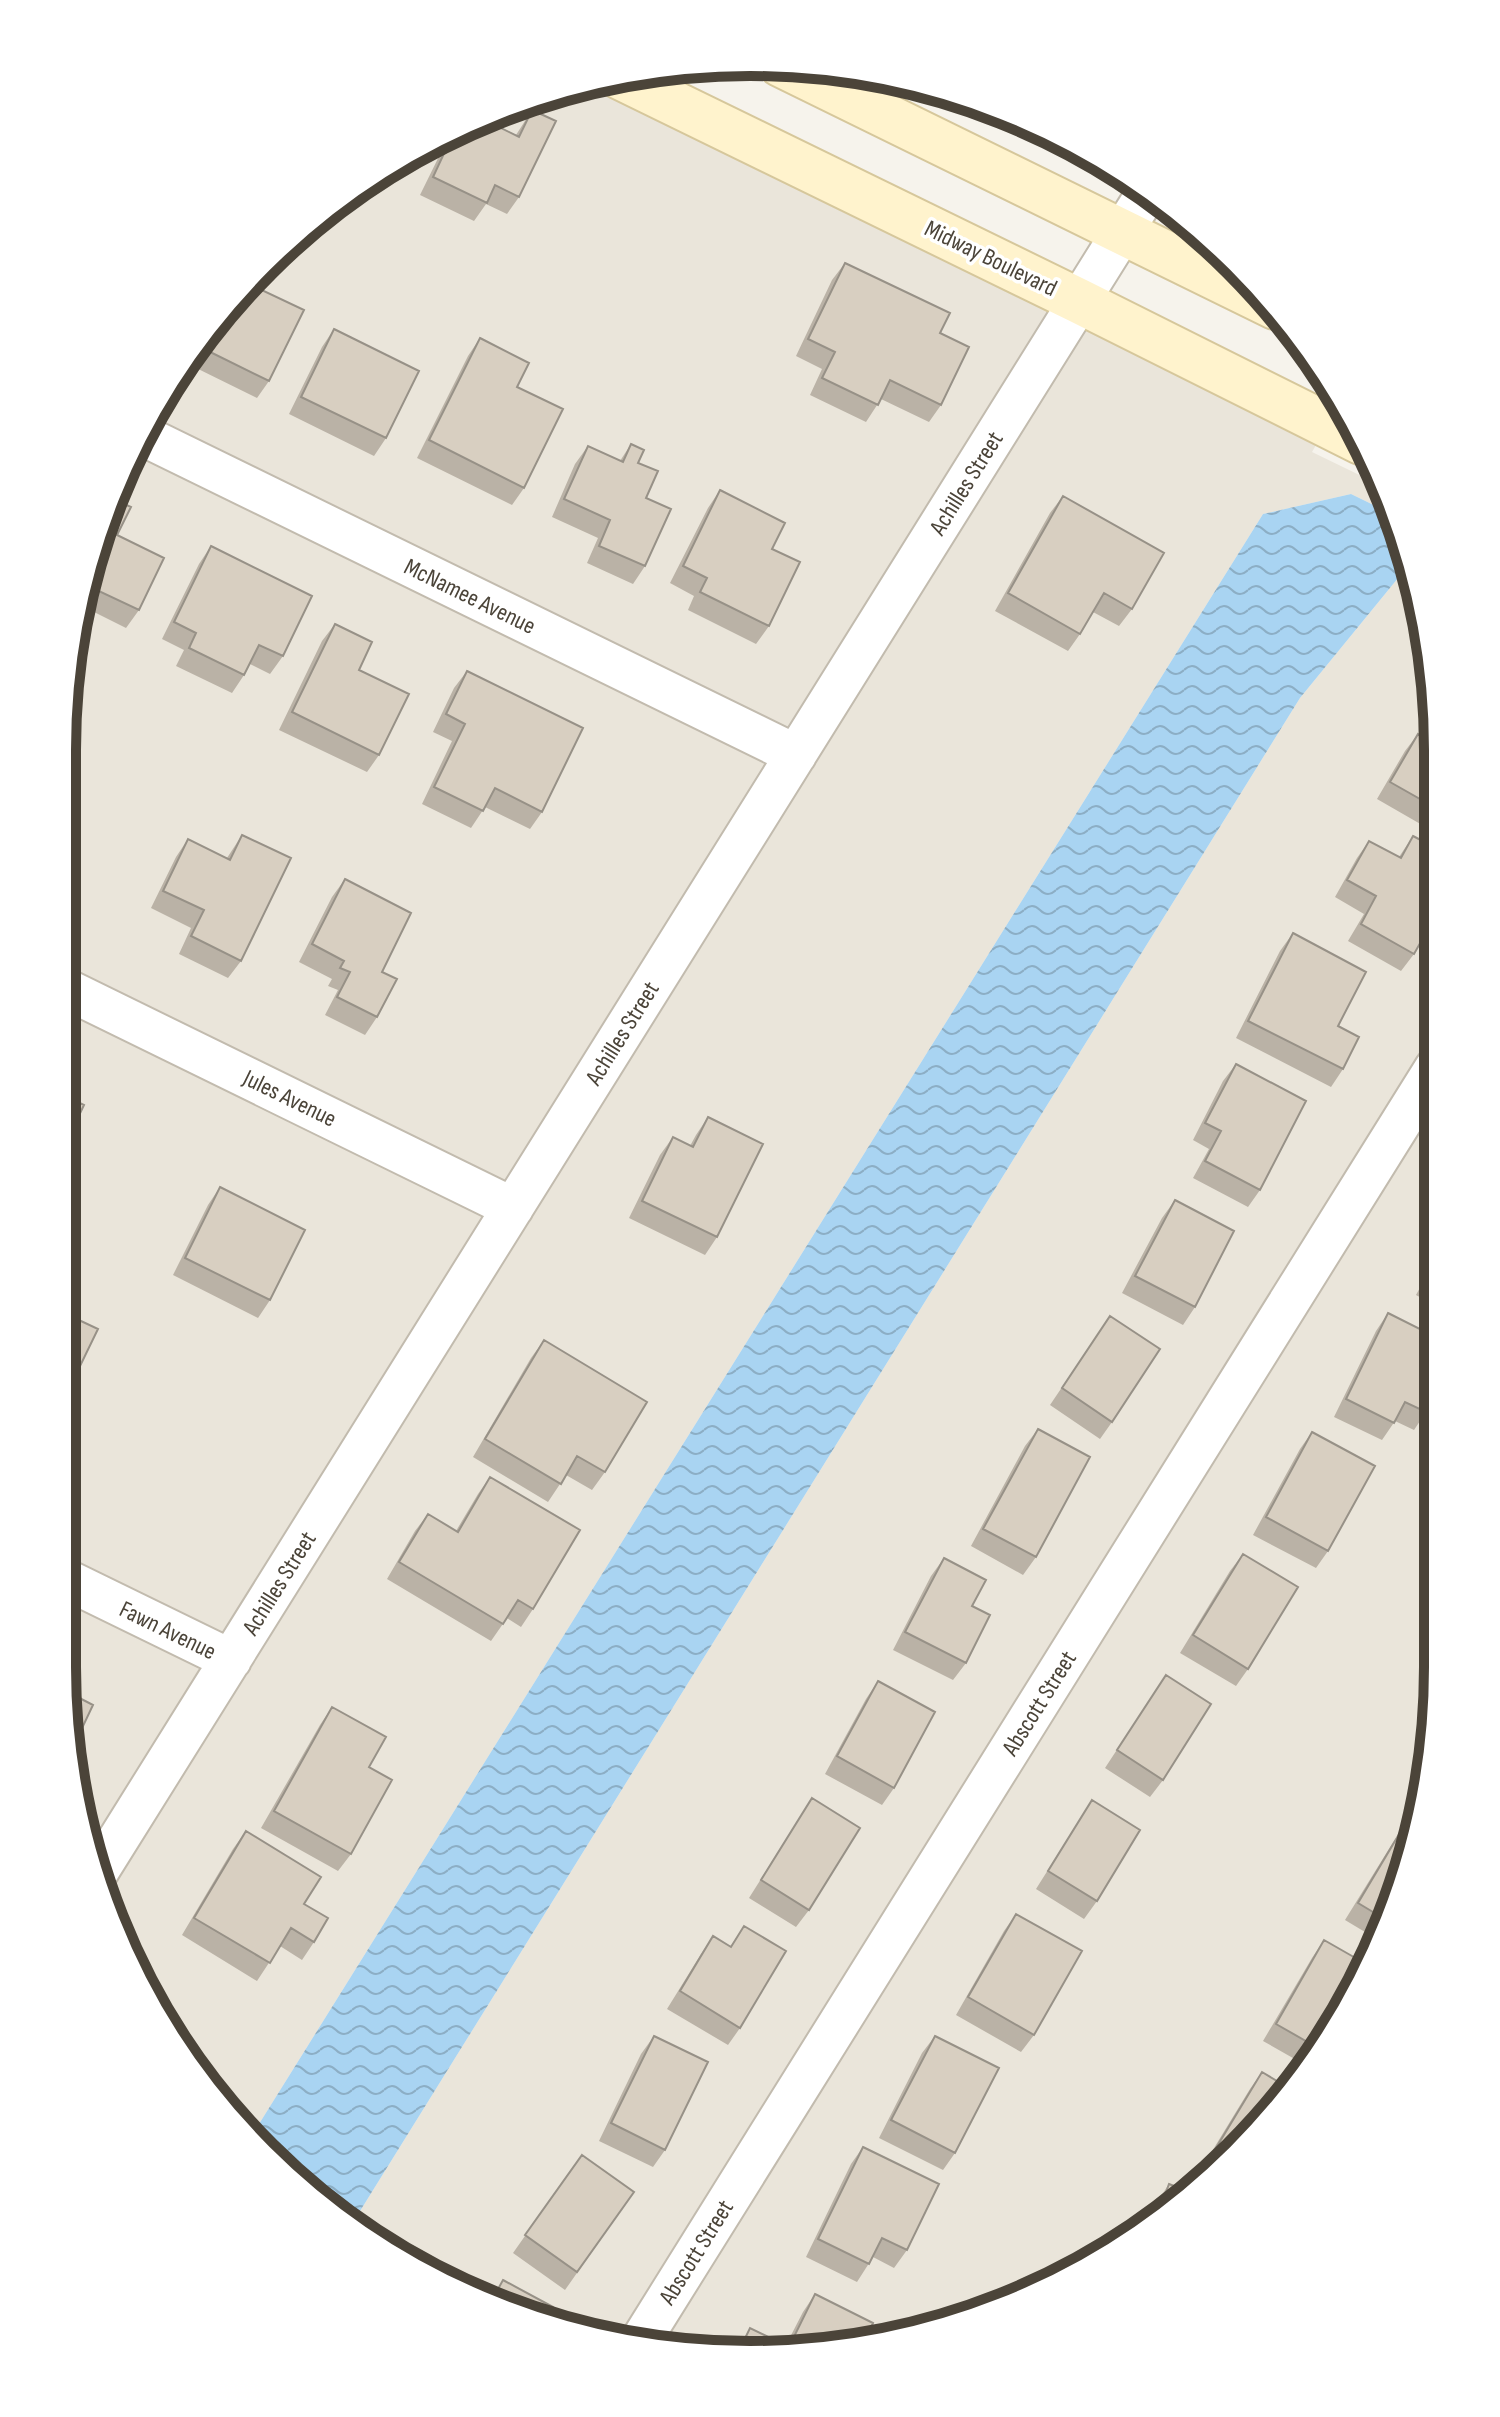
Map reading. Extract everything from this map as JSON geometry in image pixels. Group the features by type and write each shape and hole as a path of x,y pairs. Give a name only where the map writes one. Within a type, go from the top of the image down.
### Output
{"street":[{"path":"810,79 1244,292"},
{"name":"Midway Boulevard","path":"638,86 1345,434"},
{"name":"Achilles Street","path":"105,1861 1141,202"},
{"name":"McNamee Avenue","path":"152,440 796,755"},
{"name":"Jules Avenue","path":"76,994 513,1208"},
{"name":"Abscott Street","path":"646,2332 1424,1086"},
{"name":"Fawn Avenue","path":"76,1584 231,1660"}],"shaded area":[{"path":"601,93 1049,312 1080,338 1085,330 1316,445 1312,452 1367,478 1379,507 1351,494 1263,514 257,2127 215,2077 166,2004 127,1925 99,1841 89,1798 77,1711 77,706 89,619 112,533 127,492 166,413 215,340 243,306 273,273 340,215 413,166 492,127"},
{"path":"975,115 1048,146 1101,175"},
{"path":"1401,575 1418,662 1424,750 1423,1711 1411,1798 1388,1884 1373,1925 1334,2004 1285,2077 1257,2111 1227,2144 1160,2202 1087,2251 1048,2271 1008,2290 924,2318 881,2328 794,2340 706,2340 662,2335 576,2318 533,2305 492,2290 413,2251 358,2214 1300,698"}],"water":[{"path":"1351,494 1379,507 1401,575 1300,698 358,2214 306,2174 257,2127 1263,514"}],"building":[{"path":"535,111 556,121 519,197 495,185 487,203 433,177 446,149 492,127 496,126 519,137 531,113"},
{"path":"845,263 950,313 940,333 969,347 941,405 890,380 878,405 822,378 835,352 808,339"},
{"path":"259,289 304,310 269,381 208,351"},
{"path":"334,329 419,371 386,438 301,397"},
{"path":"480,338 529,363 517,387 563,409 524,488 429,440"},
{"path":"631,444 644,450 638,463 658,471 646,498 671,509 645,566 599,546 610,520 564,499 588,446 623,462"},
{"path":"720,490 785,523 772,549 800,562 769,626 700,592 707,578 683,566"},
{"path":"1063,496 1164,553 1132,609 1104,593 1080,634 1008,593"},
{"path":"123,503 131,507 117,535 164,558 139,610 96,590"},
{"path":"211,546 312,596 283,656 259,645 244,675 189,648 196,633 174,622"},
{"path":"335,624 372,642 359,670 409,694 379,755 292,712"},
{"path":"467,671 583,728 542,812 495,788 483,811 434,787 465,724 446,714"},
{"path":"1418,734 1424,737 1424,801 1390,782"},
{"path":"242,835 291,858 241,961 191,936 204,910 163,891 188,839 230,860"},
{"path":"1413,836 1424,842 1424,936 1414,954 1361,924 1376,896 1347,880 1369,841 1401,858"},
{"path":"345,879 411,913 382,972 397,979 377,1017 337,997 350,972 340,968 344,961 312,944"},
{"path":"1293,933 1366,972 1338,1026 1359,1037 1343,1069 1248,1021"},
{"path":"1236,1064 1306,1101 1260,1190 1205,1161 1221,1131 1205,1123"},
{"path":"76,1101 84,1105 76,1122"},
{"path":"708,1117 763,1144 717,1237 642,1201 673,1137 693,1147"},
{"path":"220,1187 305,1230 270,1300 185,1258"},
{"path":"1175,1200 1234,1231 1195,1307 1135,1276"},
{"path":"1388,1313 1424,1331 1424,1411 1405,1402 1394,1423 1346,1399"},
{"path":"1110,1316 1160,1349 1112,1422 1062,1388"},
{"path":"76,1319 98,1329 76,1374"},
{"path":"544,1340 647,1402 605,1472 577,1456 561,1484 485,1439"},
{"path":"1038,1429 1090,1457 1036,1557 983,1529"},
{"path":"1312,1432 1375,1466 1328,1551 1266,1517"},
{"path":"490,1477 580,1530 533,1609 518,1600 503,1624 399,1562 428,1514 458,1532"},
{"path":"1243,1554 1298,1587 1248,1669 1193,1635"},
{"path":"944,1558 986,1580 972,1606 990,1615 966,1663 905,1632"},
{"path":"1166,1675 1211,1704 1163,1780 1117,1750"},
{"path":"878,1681 935,1712 894,1788 837,1756"},
{"path":"77,1697 93,1705 80,1733"},
{"path":"332,1707 386,1737 369,1767 392,1780 351,1854 274,1811"},
{"path":"812,1798 860,1828 809,1910 761,1880"},
{"path":"1092,1800 1140,1830 1097,1901 1048,1871"},
{"path":"1404,1826 1377,1914 1358,1903"},
{"path":"246,1831 321,1877 304,1904 328,1918 314,1942 291,1928 270,1963 194,1918"},
{"path":"1016,1914 1082,1951 1034,2035 968,1997"},
{"path":"744,1926 786,1951 740,2028 680,1991 713,1936 731,1947"},
{"path":"1324,1940 1357,1959 1334,2004 1309,2043 1276,2024"},
{"path":"654,2036 708,2062 665,2150 611,2123"},
{"path":"935,2036 999,2068 955,2153 891,2120"},
{"path":"1262,2072 1280,2083 1227,2144 1220,2151 1216,2148"},
{"path":"863,2147 939,2184 907,2250 882,2238 869,2264 818,2239"},
{"path":"582,2155 634,2192 577,2272 525,2235"},
{"path":"1169,2184 1178,2187 1164,2199"},
{"path":"503,2280 553,2307 551,2310 497,2292"},
{"path":"815,2294 873,2323 870,2330 792,2340"},
{"path":"750,2328 775,2340 744,2341"}]}
